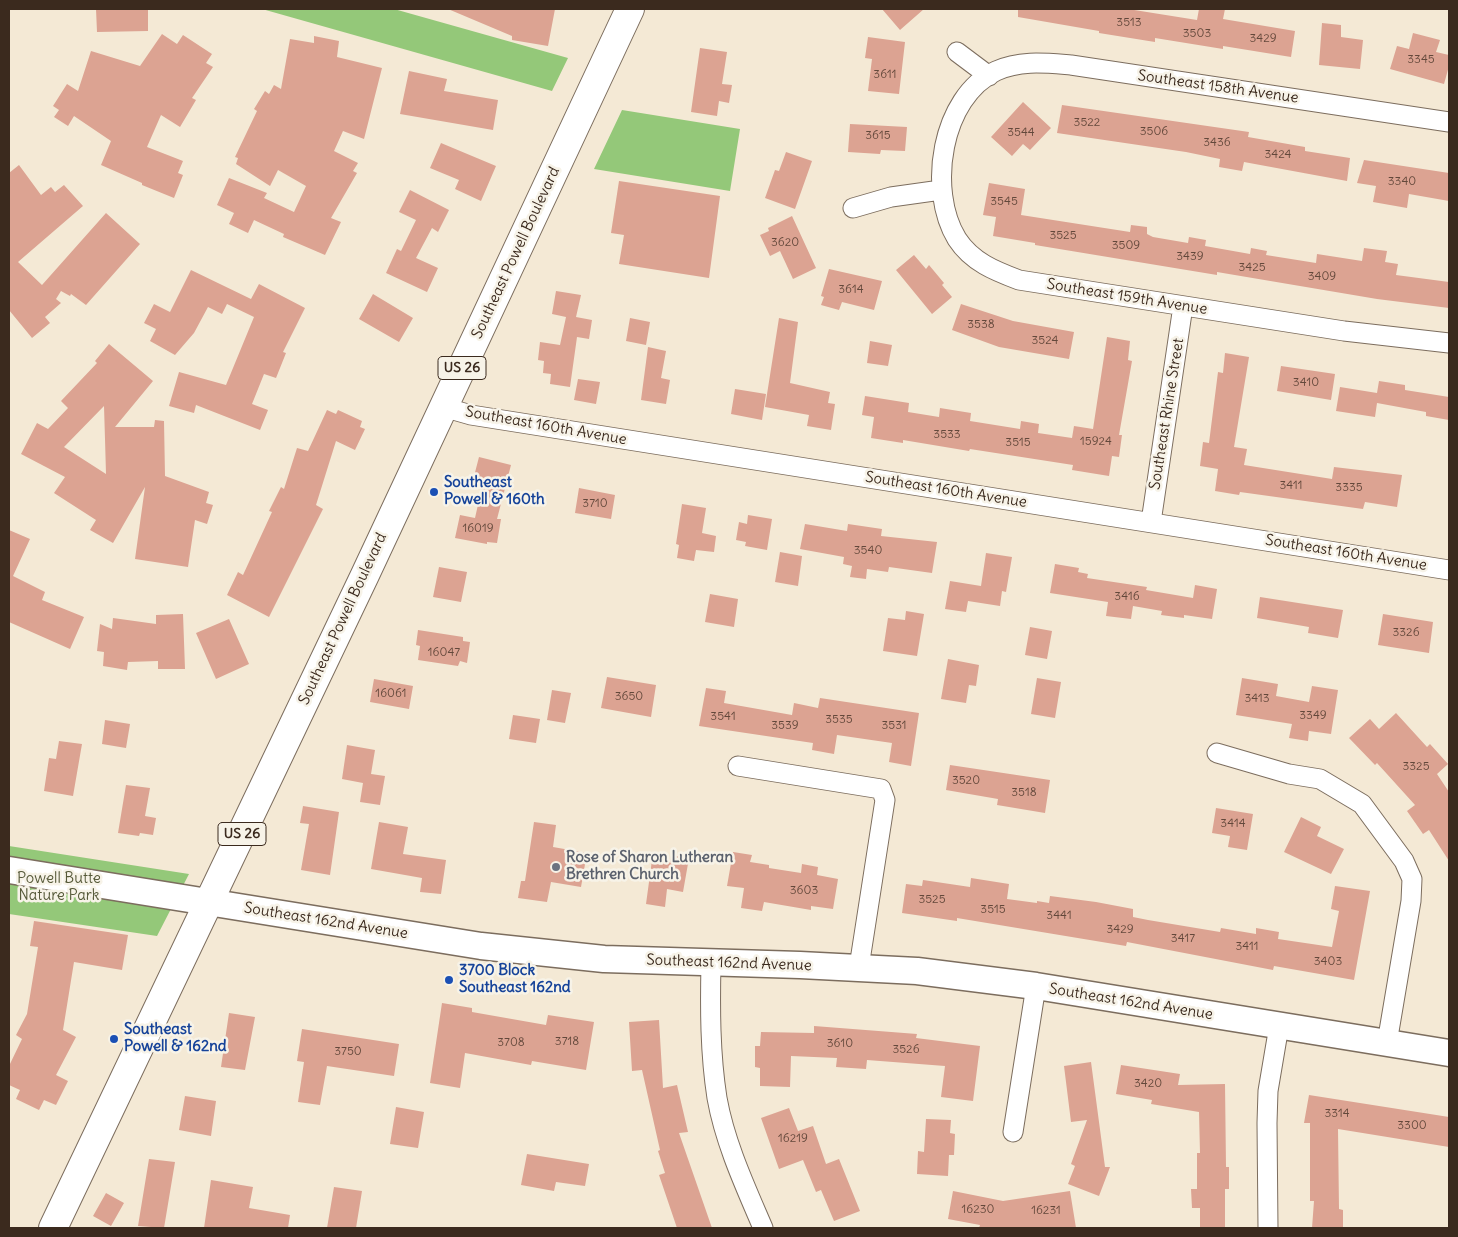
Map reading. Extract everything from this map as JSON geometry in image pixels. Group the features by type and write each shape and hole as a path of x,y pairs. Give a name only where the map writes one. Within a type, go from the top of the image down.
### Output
{"main road":[{"name":"Southeast Powell Boulevard","path":"53,1228 209,903 630,9"},
{"name":"Southeast 162nd Avenue","path":"9,870 518,951 604,959 859,967 917,971 1036,986 1449,1053"}],"street":[{"path":"957,52 989,76"},
{"name":"Southeast 158th Avenue","path":"941,190 945,149 952,120 963,99 989,76 1015,64 1035,62 1071,65 1449,122"},
{"path":"854,208 891,197 941,190"},
{"name":"Southeast 159th Avenue","path":"941,190 950,225 958,240 974,258 993,270 1019,280 1344,331 1449,343"},
{"name":"Southeast Rhine Street","path":"1151,522 1183,306"},
{"name":"Southeast 160th Avenue","path":"443,407 472,415 1449,570"},
{"path":"1217,753 1289,774 1320,779 1362,804 1404,861 1412,879 1411,901 1387,1043"},
{"path":"738,766 880,789 885,800 859,967"},
{"path":"711,963 710,1029 718,1100 741,1176 763,1228"},
{"path":"1013,1132 1036,986"},
{"path":"1268,1228 1266,1123 1268,1091 1279,1026"}],"green space":[{"path":"262,9 394,9 568,58 552,91"},
{"path":"622,110 740,129 730,191 594,169"},
{"name":"Powell Butte Nature Park","path":"9,846 189,874 157,936 9,914"}],"building":[{"path":"96,9 148,9 148,31 97,32"},
{"path":"448,9 555,9 548,46 512,40 512,36"},
{"path":"882,9 924,9 900,30"},
{"path":"1018,9 1128,9 1197,20 1199,9 1225,9 1223,19 1295,31 1291,57 1223,46 1223,49 1155,38 1155,42 1099,33 1099,31 1018,17"},
{"path":"1322,23 1341,25 1341,37 1363,40 1360,69 1319,65"},
{"path":"1413,33 1440,40 1436,52 1449,55 1449,66 1444,84 1390,69 1397,46 1409,49"},
{"path":"162,34 177,44 183,35 212,54 206,63 213,67 192,98 196,100 180,127 161,115 147,147 183,161 178,173 183,175 174,198 101,165 111,141 74,116 68,126 54,117 59,110 53,106 67,84 78,91 91,51 140,66"},
{"path":"314,36 339,41 337,57 382,68 364,139 343,131 334,151 358,163 353,171 357,173 331,218 341,222 325,255 283,237 284,234 254,220 248,233 229,224 234,213 217,205 229,178 267,193 264,198 294,212 306,186 278,170 270,186 236,164 238,158 235,157 257,111 254,109 265,91 269,94 274,85 281,89 290,39 314,43"},
{"path":"868,37 905,42 899,94 868,91 872,59 865,58"},
{"path":"700,48 727,52 722,84 732,85 729,103 719,101 717,116 691,112"},
{"path":"409,71 447,79 444,91 498,100 493,130 400,114"},
{"path":"1023,102 1051,128 1030,150 1023,144 1012,156 991,137"},
{"path":"1062,105 1249,132 1248,137 1305,147 1305,151 1350,158 1347,181 1244,162 1242,171 1219,167 1220,159 1186,152 1057,133"},
{"path":"850,124 907,127 905,151 881,150 880,154 848,152"},
{"path":"441,143 496,166 481,201 455,189 459,180 430,168"},
{"path":"786,152 812,161 795,209 765,198 775,170 779,171"},
{"path":"1364,160 1449,173 1449,201 1409,194 1407,208 1373,202 1376,186 1357,183"},
{"path":"19,165 41,195 51,187 55,192 64,185 83,206 18,262 42,285 106,213 140,244 86,305 71,294 70,296 61,291 56,299 61,303 45,317 50,323 32,338 9,310 9,173"},
{"path":"619,181 720,196 709,278 619,264 624,235 611,233"},
{"path":"989,183 1025,189 1021,215 1130,232 1131,225 1147,227 1147,234 1153,237 1188,243 1189,237 1206,240 1205,246 1250,254 1251,248 1267,251 1266,255 1316,263 1317,254 1362,261 1364,248 1387,251 1385,262 1398,264 1396,275 1449,282 1449,308 1377,299 1217,272 1217,275 1035,245 1035,243 993,236 996,217 983,215"},
{"path":"410,190 449,210 438,232 432,228 416,258 438,268 427,292 386,273 397,249 401,251 416,220 399,212"},
{"path":"792,216 816,268 793,279 780,251 770,256 760,235 769,231 768,228"},
{"path":"914,255 926,269 929,265 944,283 942,285 952,297 932,314 896,270"},
{"path":"829,269 882,281 874,310 842,302 839,310 821,305 824,297 821,296"},
{"path":"191,270 251,299 259,284 305,308 283,352 286,353 276,378 264,374 252,404 268,410 260,430 196,405 194,413 169,406 179,372 226,385 254,317 227,304 222,314 208,307 194,333 175,355 150,341 156,329 144,323 154,304 170,312"},
{"path":"556,291 581,295 576,317 592,320 589,339 577,337 570,387 550,384 551,374 543,373 544,361 538,360 540,342 560,345 566,317 552,314"},
{"path":"373,294 413,318 399,342 359,319"},
{"path":"961,304 1013,321 1074,332 1069,359 999,347 952,330"},
{"path":"630,318 650,322 646,345 626,341"},
{"path":"779,318 798,322 790,383 830,392 828,403 835,404 831,430 807,426 809,415 765,407"},
{"path":"1107,337 1130,341 1128,360 1132,361 1119,435 1122,435 1119,457 1112,456 1109,476 1072,470 1073,465 903,440 903,443 871,438 874,417 862,415 865,396 909,403 908,412 939,417 940,408 971,413 970,421 1020,429 1021,421 1039,424 1038,433 1072,438 1074,426 1093,429"},
{"path":"870,341 892,345 888,366 867,363"},
{"path":"109,344 153,381 115,427 154,427 155,420 164,421 165,476 209,492 206,503 213,505 207,524 195,520 188,567 135,559 145,487 113,543 90,530 96,520 54,493 65,477 21,454 37,423 48,429 68,408 61,401 97,363 95,361","holes":["104,406 106,474 64,447"]},
{"path":"648,347 666,351 661,378 670,380 666,404 641,400"},
{"path":"1225,353 1249,357 1234,447 1247,449 1244,465 1332,479 1334,467 1402,475 1397,507 1365,502 1363,509 1240,492 1239,495 1215,491 1218,469 1200,466 1203,442 1209,443 1218,372 1223,373"},
{"path":"1281,366 1335,374 1331,400 1277,391"},
{"path":"578,379 600,382 596,404 574,400"},
{"path":"1379,381 1405,385 1405,390 1449,397 1449,420 1426,416 1426,412 1377,403 1375,417 1336,411 1340,387 1377,393"},
{"path":"735,389 766,394 762,420 731,414"},
{"path":"327,410 336,414 338,410 362,421 360,427 365,429 355,450 336,441 316,505 323,509 269,617 227,595 238,572 243,575 272,512 269,511 281,487 284,489 297,448 308,451"},
{"path":"479,457 511,465 497,519 501,519 497,543 487,542 487,544 455,538 460,515 475,518 482,487 472,484"},
{"path":"579,488 615,495 611,519 575,513"},
{"path":"682,504 706,508 702,533 716,536 714,552 696,550 694,561 677,558 679,545 676,544"},
{"path":"748,515 772,519 767,550 745,546 746,542 736,540 739,522 747,524"},
{"path":"805,524 847,531 848,524 882,529 881,536 937,542 932,573 889,567 888,572 867,569 866,579 850,577 852,566 843,564 844,557 800,549"},
{"path":"9,530 30,539 13,576 45,592 42,600 84,617 70,649 9,622"},
{"path":"780,552 802,556 798,586 775,582"},
{"path":"986,553 1012,557 1006,592 1002,591 1000,606 968,601 966,612 945,609 950,581 981,586"},
{"path":"1055,564 1079,568 1078,572 1088,574 1087,578 1147,587 1146,590 1193,598 1195,585 1217,589 1212,619 1184,615 1184,618 1161,615 1162,611 1133,606 1131,619 1106,616 1108,602 1050,593"},
{"path":"439,567 467,572 461,602 433,597"},
{"path":"710,594 738,599 734,627 705,622"},
{"path":"1260,597 1343,610 1338,638 1308,633 1309,627 1257,618"},
{"path":"906,611 924,614 917,656 883,651 888,618 905,620"},
{"path":"183,614 185,669 158,669 158,661 128,662 127,670 103,666 104,652 97,651 100,624 112,629 113,618 156,624 156,615"},
{"path":"1383,614 1433,622 1429,653 1378,645"},
{"path":"229,619 249,664 216,679 196,633"},
{"path":"1030,627 1052,631 1047,659 1025,655"},
{"path":"418,630 463,637 463,641 470,642 467,663 460,661 458,666 418,660 420,646 416,645"},
{"path":"948,659 979,665 976,686 969,685 966,703 941,699"},
{"path":"607,677 656,685 651,717 601,708"},
{"path":"1037,678 1061,682 1055,718 1031,714"},
{"path":"1242,678 1278,684 1276,696 1309,702 1312,686 1338,690 1331,734 1309,731 1308,741 1289,738 1292,724 1236,715"},
{"path":"374,679 413,686 409,709 370,702"},
{"path":"706,688 726,691 724,703 792,715 794,703 818,708 820,698 919,713 911,766 889,762 892,743 837,735 834,754 812,750 813,743 699,726"},
{"path":"552,690 571,693 565,723 547,720"},
{"path":"1396,713 1427,747 1430,744 1448,764 1437,774 1449,792 1449,861 1429,830 1423,834 1407,811 1415,805 1377,763 1375,765 1349,738 1370,719 1379,729"},
{"path":"513,715 540,719 536,743 509,739"},
{"path":"105,720 130,724 126,748 102,744"},
{"path":"59,741 82,744 73,796 44,791 49,758 56,759"},
{"path":"347,745 375,750 371,774 385,776 380,805 360,802 363,783 342,779"},
{"path":"950,765 1050,780 1045,813 997,805 998,799 946,790"},
{"path":"126,785 150,788 145,816 156,818 153,835 140,833 139,836 118,833"},
{"path":"303,806 339,812 330,875 301,870 309,824 300,823"},
{"path":"1216,808 1253,814 1247,850 1228,847 1230,836 1212,833"},
{"path":"1301,817 1321,827 1317,836 1344,849 1331,874 1284,852"},
{"path":"379,822 408,827 403,854 446,860 441,894 420,892 422,878 371,869"},
{"name":"Rose of Sharon Lutheran Brethren Church","path":"534,822 556,825 553,847 587,853 581,887 551,882 547,902 518,898 521,881 525,881"},
{"path":"733,852 752,855 750,862 769,865 769,868 801,873 802,864 818,867 817,875 838,879 833,909 811,906 811,910 764,902 762,911 741,908 744,888 727,886"},
{"path":"671,855 689,858 683,892 667,889 665,907 646,904 652,860 670,862"},
{"path":"971,878 1009,884 1007,899 1049,903 1050,896 1096,902 1133,909 1133,917 1148,920 1220,932 1221,928 1256,934 1256,928 1279,932 1278,939 1332,947 1339,911 1331,909 1335,886 1370,891 1354,980 1274,966 1273,970 1127,942 1126,946 957,918 957,921 902,913 906,884 922,886 923,880 970,887"},
{"path":"34,921 128,935 122,970 74,962 63,1030 76,1037 56,1075 68,1081 56,1105 44,1100 39,1110 16,1099 20,1090 9,1085 9,1066 22,1039 16,1035 27,1014 38,947 30,946"},
{"path":"442,1003 472,1008 472,1012 546,1025 548,1015 594,1022 586,1070 532,1061 531,1065 465,1053 460,1088 430,1083"},
{"path":"229,1013 255,1017 245,1070 221,1067"},
{"path":"659,1020 663,1088 677,1085 688,1132 679,1133 712,1228 677,1228 659,1175 665,1173 658,1151 660,1150 642,1070 632,1071 629,1022"},
{"path":"814,1026 917,1034 916,1038 980,1046 973,1101 941,1097 945,1066 867,1060 866,1069 836,1067 837,1058 791,1056 790,1087 760,1086 760,1068 755,1067 755,1046 760,1046 761,1032 814,1033"},
{"path":"302,1029 399,1044 394,1076 327,1066 320,1105 298,1102 304,1062 297,1061"},
{"path":"1091,1062 1105,1167 1110,1167 1099,1196 1068,1184 1075,1166 1071,1164 1087,1120 1071,1122 1064,1066"},
{"path":"1121,1065 1180,1074 1178,1085 1225,1084 1226,1167 1229,1167 1229,1189 1225,1189 1225,1228 1200,1228 1200,1208 1192,1208 1191,1189 1197,1189 1197,1153 1200,1153 1199,1112 1151,1104 1152,1100 1116,1094"},
{"path":"1309,1095 1449,1117 1449,1147 1338,1129 1339,1209 1343,1210 1343,1228 1312,1228 1314,1201 1310,1201 1310,1123 1304,1123"},
{"path":"185,1096 216,1101 211,1136 179,1130"},
{"path":"396,1107 424,1112 418,1148 390,1144"},
{"path":"789,1108 798,1131 813,1126 826,1164 839,1159 860,1211 834,1221 821,1190 816,1192 803,1160 779,1169 761,1118"},
{"path":"926,1119 951,1120 950,1133 955,1134 954,1155 949,1155 948,1176 917,1174 918,1151 924,1152"},
{"path":"527,1154 589,1164 585,1186 556,1182 554,1191 521,1185"},
{"path":"149,1159 175,1162 164,1228 138,1226"},
{"path":"211,1180 253,1187 249,1208 290,1215 288,1228 204,1228"},
{"path":"334,1187 362,1191 356,1228 327,1228"},
{"path":"953,1191 1003,1201 1070,1191 1076,1228 979,1228 980,1225 948,1219"},
{"path":"106,1193 124,1203 111,1226 93,1216"}],"place":[{"name":"Southeast Powell & 160th","path":"434,492"},
{"name":"Rose of Sharon Lutheran Brethren Church","path":"556,867"},
{"name":"3700 Block Southeast 162nd","path":"449,980"},
{"name":"Southeast Powell & 162nd","path":"114,1039"}]}
